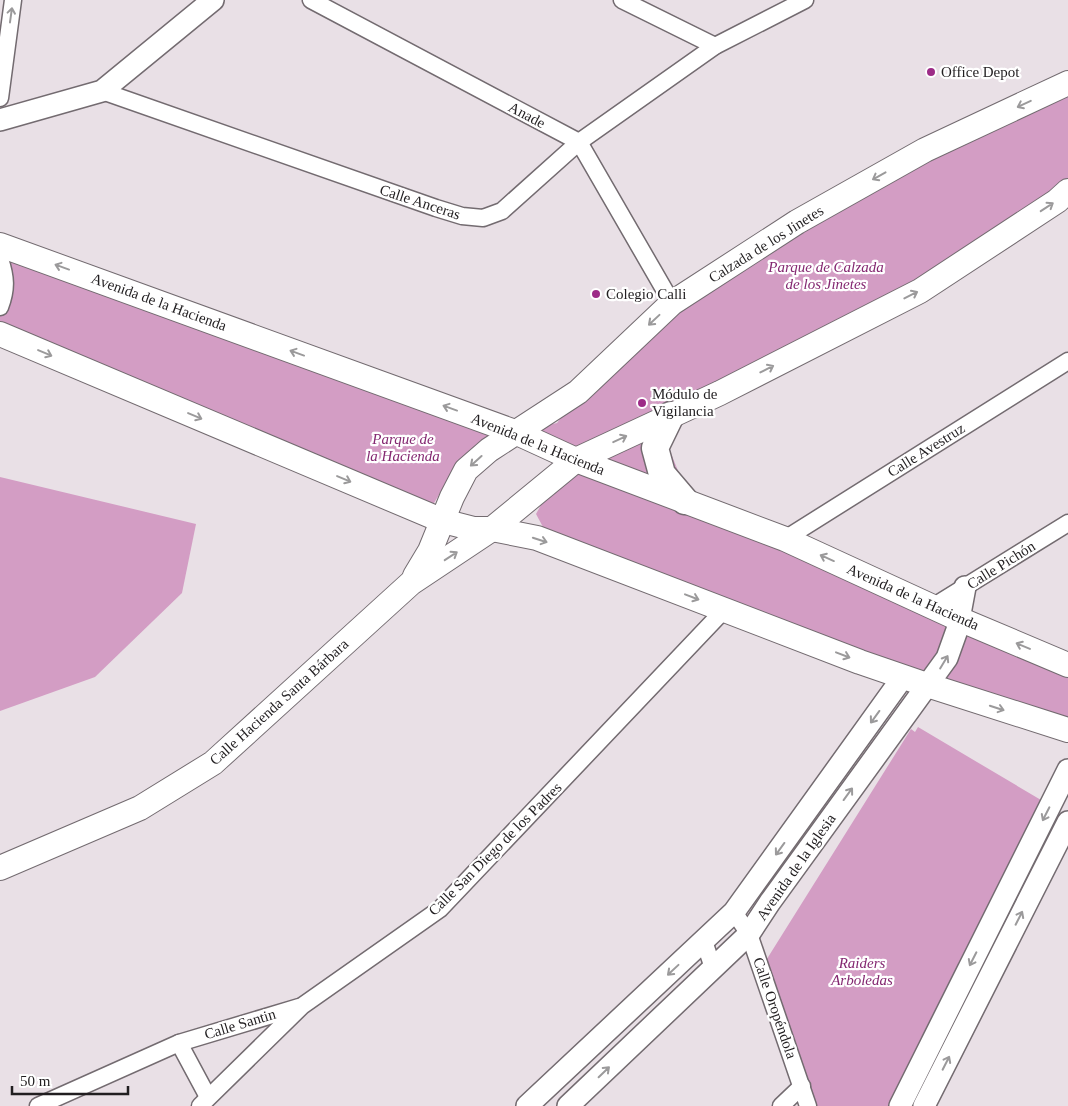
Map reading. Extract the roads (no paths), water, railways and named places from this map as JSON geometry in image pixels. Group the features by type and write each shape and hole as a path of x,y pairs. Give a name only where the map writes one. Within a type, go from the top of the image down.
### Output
{"main road":[{"name":"Calzada de los Jinetes","path":"443,521 452,497 466,470 489,450 578,392 672,303 797,222 925,150 1068,83"},
{"path":"492,529 576,460 720,393 920,291 1068,191"},
{"name":"Avenida de la Hacienda","path":"0,245 515,432 576,460 785,539 959,619 1068,664"},
{"path":"0,334 443,521 474,530 492,529 537,538 903,677 1068,730"},
{"path":"670,415 655,448 662,474 685,501"},
{"name":"Calle Hacienda Santa Bárbara","path":"411,583 430,551 443,521"},
{"name":"Calle Hacienda Santa Bárbara","path":"0,868 140,808 213,763 411,583 492,529"}],"street":[{"path":"0,98 13,0"},
{"path":"0,120 102,91 213,0"},
{"name":"Anade","path":"312,0 579,142"},
{"path":"622,0 715,46"},
{"name":"Calle Anceras","path":"102,91 462,216 483,218 502,211 579,142 715,46 805,0"},
{"path":"579,142 672,303"},
{"path":"0,259 6,276 5,292 0,307"},
{"name":"Calle Avestruz","path":"785,539 1068,361"},
{"name":"Calle Pichón","path":"934,606 1068,523"},
{"name":"Avenida de la Iglesia","path":"568,1106 749,934 946,658 953,644 965,587"},
{"name":"Calle San Diego de los Padres","path":"204,1101 302,1006 440,909 726,609"},
{"name":"Avenida de la Iglesia","path":"527,1106 734,912 903,677"},
{"path":"900,1106 1068,770"},
{"path":"924,1106 1068,822"},
{"name":"Calle Oropéndola","path":"734,912 749,934 808,1106"},
{"path":"704,940 713,968"},
{"name":"Calle Santin","path":"38,1106 179,1043 302,1006"},
{"path":"179,1043 204,1101"},
{"path":"781,1106 802,1086"}],"place":[{"name":"Office Depot","path":"931,72"},
{"name":"Colegio Calli","path":"596,294"},
{"name":"Módulo de Vigilancia","path":"642,403"}],"park label":[{"name":"Parque de Calzada de los Jinetes","path":"826,276"},
{"name":"Parque de la Hacienda","path":"403,448"},
{"name":"Raiders Arboledas","path":"862,972"}]}
